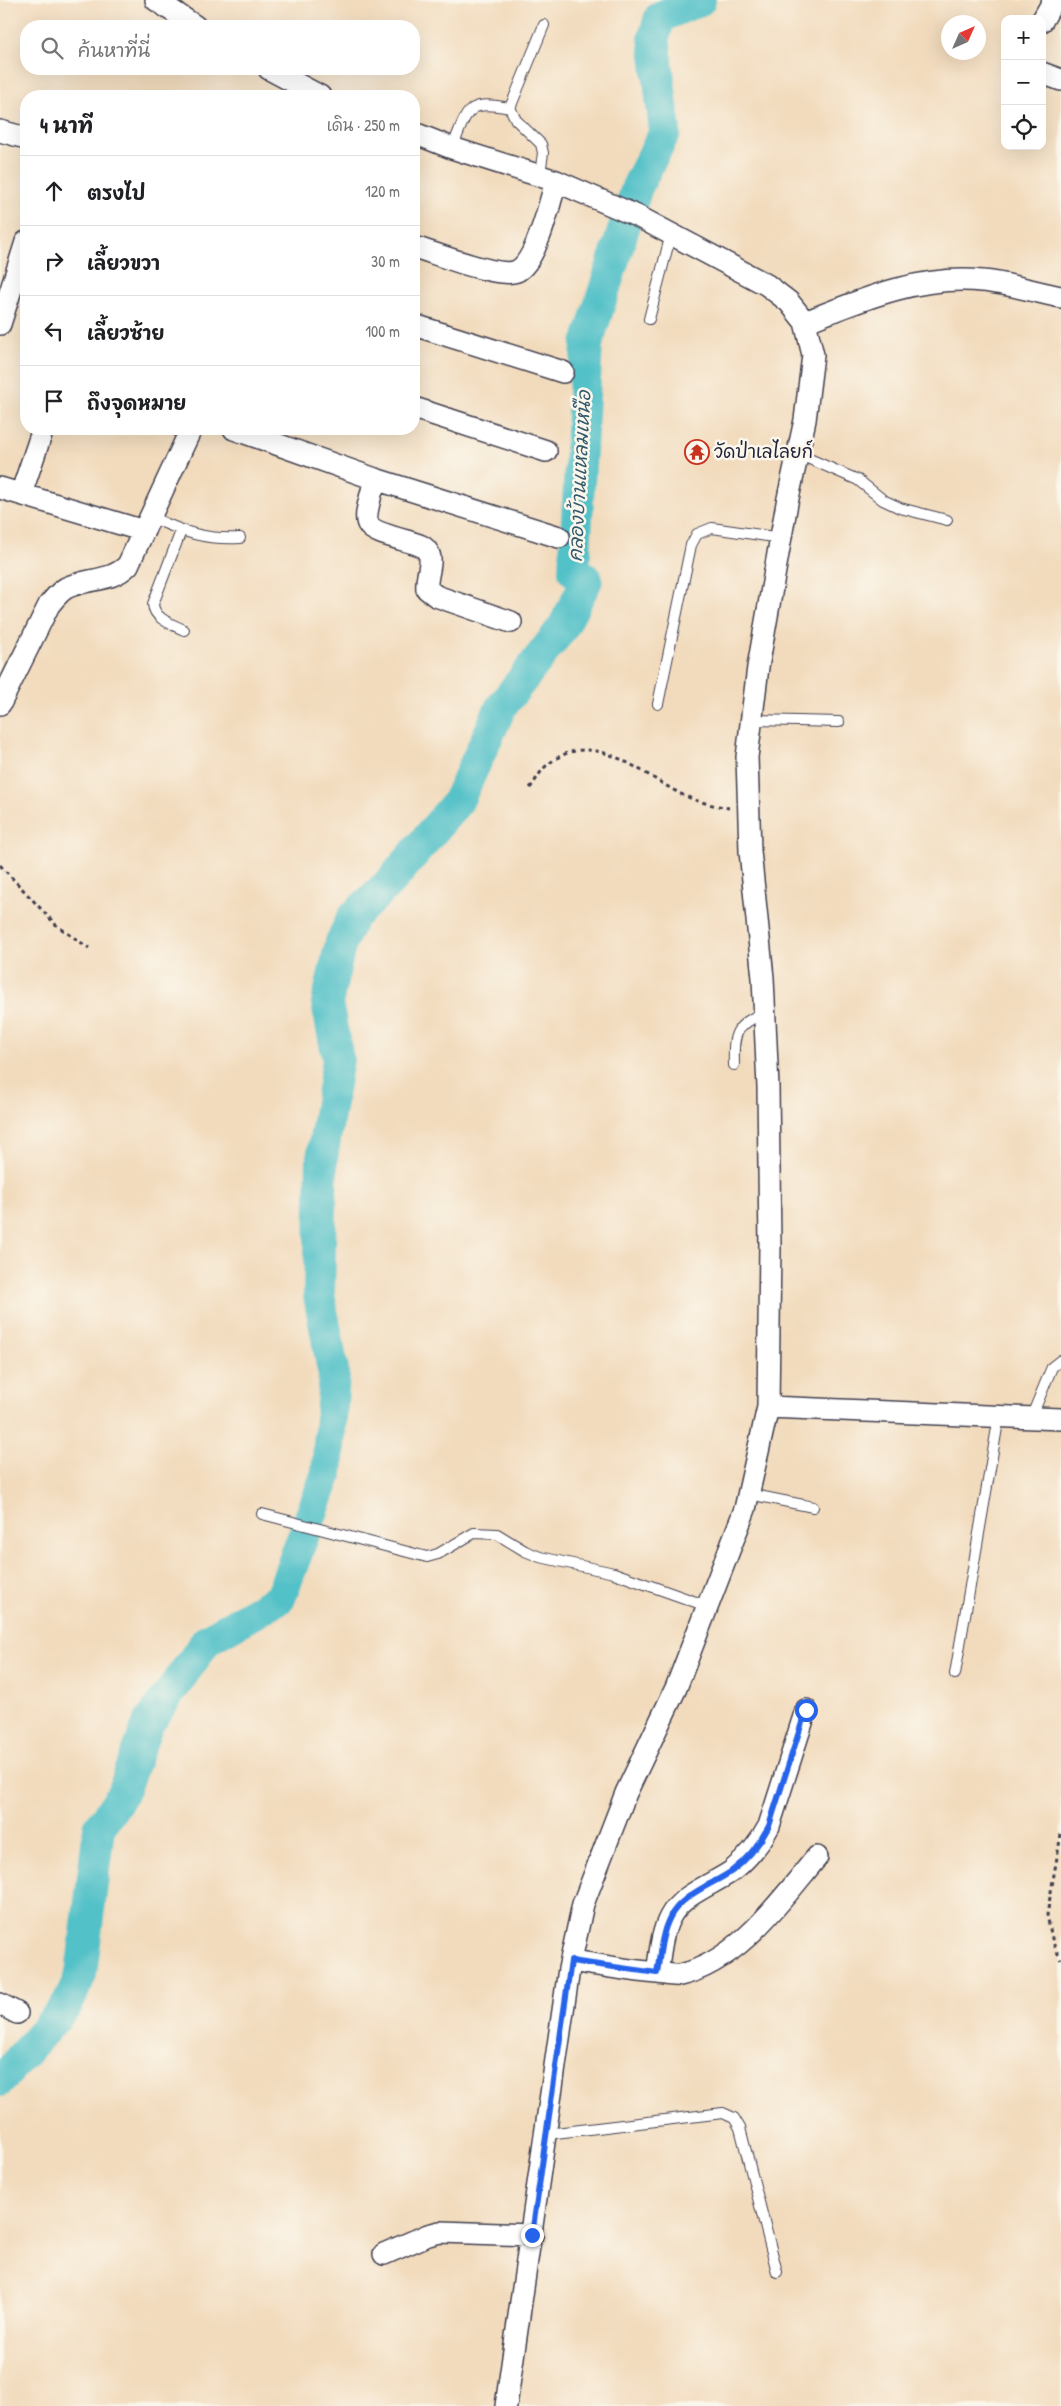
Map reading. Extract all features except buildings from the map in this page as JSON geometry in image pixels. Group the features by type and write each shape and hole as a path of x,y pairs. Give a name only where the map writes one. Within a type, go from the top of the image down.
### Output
{"street":[{"path":"156,0 186,20"},
{"path":"1045,15 1052,1"},
{"path":"1046,74 1061,80"},
{"path":"280,75 308,90"},
{"path":"0,131 20,136"},
{"path":"420,135 452,148 548,178 639,217 767,285 789,302 805,322 813,355 806,420 781,538 758,667 747,757 747,811 765,1012 770,1245 768,1407 745,1509 676,1688 626,1793 584,1904 571,1961 506,2406"},
{"path":"420,249 497,273 518,270 527,262 537,242 548,178"},
{"path":"0,324 20,261"},
{"path":"805,322 877,294 933,281 983,281 1061,298"},
{"path":"420,327 563,372"},
{"path":"420,410 546,451"},
{"path":"22,494 40,435"},
{"path":"0,704 49,605 56,596 66,588 116,575 128,565 188,435"},
{"path":"251,435 375,479 559,537"},
{"path":"375,479 366,516 368,525 377,532 422,546 428,552 430,561 426,580 427,589 436,596 510,622"},
{"path":"0,488 148,524"},
{"path":"768,1407 1061,1419"},
{"path":"657,1973 664,1931 671,1915 682,1901 733,1870 761,1841 769,1826 806,1710"},
{"path":"571,1961 679,1975 708,1964 741,1942 764,1920 817,1857"},
{"path":"384,2254 428,2234 440,2232 532,2235"}],"lane":[{"path":"544,25 510,108 516,120 541,144 548,178"},
{"path":"452,148 468,112 476,105 488,104 510,108"},
{"path":"649,319 671,234"},
{"path":"798,454 858,480 883,500 900,508 947,520"},
{"path":"148,524 216,539 240,538"},
{"path":"658,704 691,545 697,534 712,528 781,538"},
{"path":"181,531 153,604 153,610 159,618 184,630"},
{"path":"752,720 839,722"},
{"path":"734,1065 733,1043 736,1032 745,1021 765,1012"},
{"path":"1031,1418 1052,1367 1061,1360"},
{"path":"955,1674 999,1416"},
{"path":"749,1494 813,1507"},
{"path":"262,1514 427,1557 438,1554 474,1533 497,1534 525,1551 540,1557 614,1573 707,1606"},
{"path":"546,2134 723,2113 734,2118 740,2128 778,2272"}],"path":[{"path":"530,788 551,763 564,754 585,749 603,752 636,766 689,798 714,806 747,811"},
{"path":"0,865 56,925 89,948"},
{"path":"1061,1834 1047,1915 1061,1960"}],"waterway":[{"name":"คลองบ้านแหลมเหนือ","path":"0,2081 67,2005 81,1974 99,1828 122,1794 148,1724 207,1640 280,1598 327,1473 334,1376 319,1295 322,1158 338,1059 327,1003 341,942 353,917 392,880 458,801 501,707 563,627 587,580 574,571 587,344 637,187 665,132 654,37 660,17 700,0"}],"place":[{"name":"วัดป่าเลไลยก์","path":"697,452"}],"route":[{"path":"532,2235 571,1961 657,1973 664,1931 671,1915 682,1901 733,1870 761,1841 769,1826 806,1710"}]}
